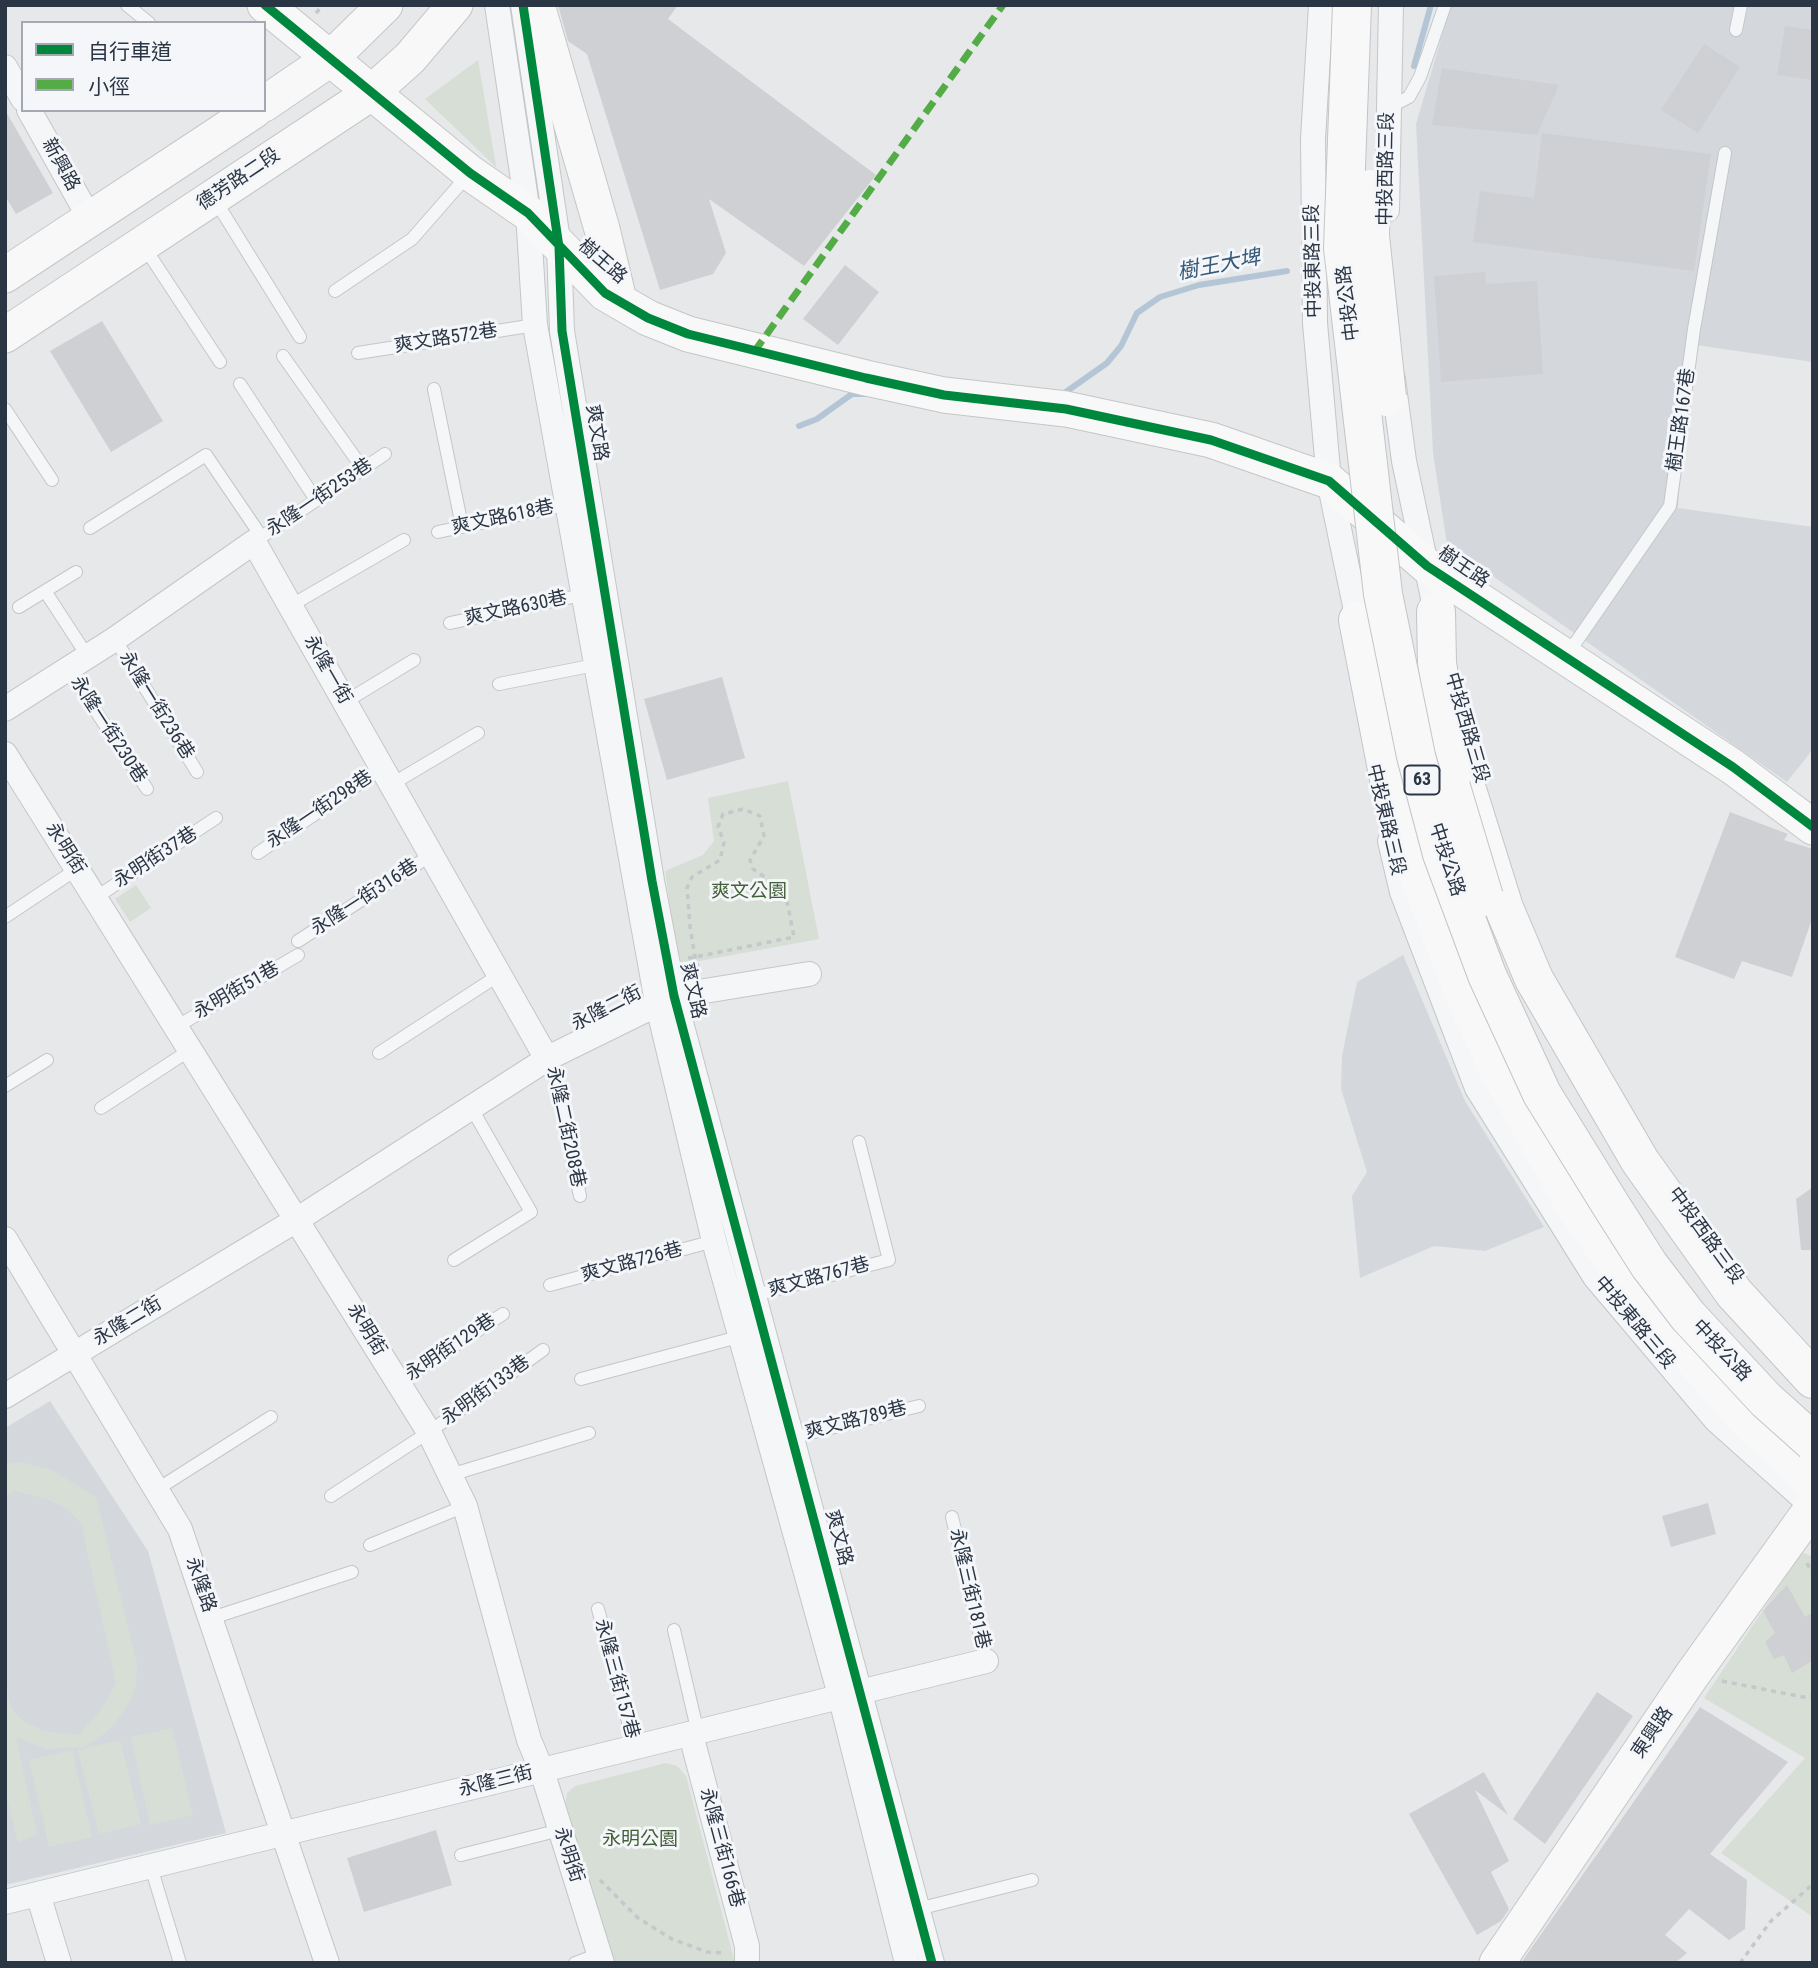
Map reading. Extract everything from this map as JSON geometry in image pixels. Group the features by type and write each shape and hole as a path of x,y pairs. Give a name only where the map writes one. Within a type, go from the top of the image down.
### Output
{"main road":[{"name":"中投公路","path":"1352,5 1343,248 1383,594 1416,756 1442,854 1487,975 1542,1094 1612,1207 1649,1265 1688,1316 1766,1401 1813,1442"},
{"name":"中投公路","path":"1378,5 1370,236 1402,540 1408,595 1435,730 1469,852 1513,982 1568,1092 1713,1314 1813,1408"},
{"path":"1436,612 1437,663 1447,726 1504,908 1534,979 1640,1161 1734,1293 1813,1379"},
{"path":"1358,620 1396,815 1462,989 1499,1070 1575,1206 1628,1280 1742,1415 1813,1481"}],"street":[{"name":"樹王路","path":"265,5 470,173 528,213 605,293 648,318 688,334 754,352 944,395 1066,409 1211,440 1329,481 1426,566 1732,767 1813,827"},
{"path":"266,103 330,59 385,5"},
{"name":"德芳路二段","path":"5,335 371,93 410,58 455,5"},
{"name":"爽文路","path":"497,5 528,213 535,325 579,503 652,881 666,999 755,1295 794,1437 907,1963"},
{"name":"爽文路","path":"523,5 559,247 562,331 579,503 582,595 713,1241 918,1909 932,1963"},
{"path":"537,5 599,217 619,300"},
{"name":"中投東路三段","path":"1321,5 1313,139 1315,323 1329,481 1358,620 1351,672 1402,892 1477,1088 1595,1277 1716,1420 1813,1506"},
{"name":"中投西路三段","path":"1391,5 1386,254 1395,392 1404,461 1446,659 1520,918 1613,1110 1748,1294 1813,1360"},
{"path":"5,67 21,95"},
{"name":"新興路","path":"30,112 90,219"},
{"path":"5,275 252,112"},
{"path":"1314,253 1328,228 1358,219 1378,231 1386,254"},
{"path":"5,709 79,664 258,539"},
{"name":"永隆一街","path":"258,539 290,606 548,1058"},
{"name":"永明街","path":"5,754 429,1432 465,1506 528,1740 542,1771 601,1959"},
{"name":"永隆二街","path":"5,1396 298,1219 548,1058 666,999 809,974"},
{"name":"永隆路","path":"5,1239 180,1529 327,1963"},
{"name":"東興路","path":"1497,1963 1692,1675 1813,1506"},
{"name":"永隆三街","path":"5,1902 986,1661"},
{"name":"永隆三街166巷","path":"694,1734 747,1946 741,1958"},
{"path":"38,1894 59,1963"}],"lane":[{"path":"127,5 147,21"},
{"path":"1388,108 1409,97 1445,5"},
{"path":"1736,30 1741,5"},
{"name":"樹王路167巷","path":"1566,656 1670,506 1694,329 1725,153"},
{"path":"335,291 412,239 470,173"},
{"path":"213,197 300,337"},
{"path":"143,244 220,362"},
{"name":"爽文路572巷","path":"358,353 535,325"},
{"path":"283,356 363,469"},
{"path":"240,384 316,500"},
{"path":"435,389 461,526"},
{"path":"5,410 52,480"},
{"path":"90,528 206,454 258,539"},
{"name":"永隆一街253巷","path":"258,539 385,454"},
{"name":"爽文路618巷","path":"438,531 579,503"},
{"path":"290,606 404,540"},
{"path":"19,607 76,572"},
{"name":"永隆一街230巷","path":"45,591 79,664 147,789"},
{"name":"爽文路630巷","path":"450,623 582,595"},
{"name":"永隆一街236巷","path":"115,639 197,772"},
{"path":"345,702 414,660"},
{"path":"499,684 595,665"},
{"name":"永隆一街298巷","path":"258,853 387,776 478,733"},
{"name":"永明街37巷","path":"95,898 216,818"},
{"name":"永隆一街316巷","path":"298,941 432,855"},
{"path":"5,917 77,869"},
{"name":"永明街51巷","path":"176,1027 298,955"},
{"path":"379,1054 499,975"},
{"path":"101,1108 190,1050"},
{"name":"永隆二街208巷","path":"548,1058 580,1196"},
{"path":"5,1086 47,1060"},
{"path":"454,1260 531,1212 472,1108"},
{"name":"爽文路767巷","path":"755,1295 888,1260 859,1142"},
{"name":"爽文路726巷","path":"550,1285 713,1241"},
{"name":"永明街129巷","path":"398,1383 503,1314"},
{"path":"581,1379 742,1336"},
{"name":"永明街133巷","path":"331,1496 429,1432 542,1350"},
{"name":"爽文路789巷","path":"794,1437 919,1406"},
{"path":"156,1490 271,1417"},
{"path":"450,1475 589,1433"},
{"path":"370,1545 465,1506"},
{"name":"永隆三街181巷","path":"952,1517 986,1661"},
{"path":"212,1618 352,1572"},
{"name":"永隆三街157巷","path":"598,1609 635,1748"},
{"path":"674,1630 694,1734"},
{"path":"461,1855 560,1830"},
{"path":"150,1867 180,1963"},
{"path":"918,1909 1032,1881"},
{"path":"575,1963 601,1959"}],"path":[{"path":"743,809 760,816 764,826 764,836 750,860 753,869 785,891 794,937 695,957 687,888 692,877 720,860 724,843 719,827 723,814 743,809"},
{"path":"1692,1675 1803,1697 1813,1696"},
{"path":"593,1873 638,1918 672,1939 707,1952 741,1958"},
{"path":"1740,1963 1771,1922 1813,1884"}],"shaded area":[{"path":"1451,5 1813,5 1813,362 1689,344 1678,508 1813,527 1813,749 1787,782 1447,544 1433,453 1416,124"},
{"path":"1403,955 1465,1101 1544,1227 1485,1251 1434,1246 1360,1278 1352,1196 1367,1172 1341,1089 1342,1056 1357,982"},
{"path":"50,1401 148,1551 226,1833 5,1885 5,1428"}],"green space":[{"path":"478,60 496,166 496,167 425,99"},
{"name":"爽文公園","path":"788,781 819,939 678,965 665,871 703,855 714,841 708,798"},
{"path":"136,885 151,908 130,922 115,899"},
{"path":"20,1462 52,1470 96,1497 137,1664 136,1684 130,1701 114,1725 98,1739 84,1747 47,1749 16,1737 37,1834 18,1843 5,1790 5,1684 11,1708 25,1723 44,1731 79,1735 103,1707 116,1683 81,1523 67,1509 50,1500 16,1491 5,1496 5,1464"},
{"path":"1802,1552 1813,1557 1813,1917 1721,1853 1805,1758 1704,1698"},
{"path":"172,1728 193,1815 150,1825 131,1737"},
{"path":"120,1740 141,1824 99,1834 78,1750"},
{"path":"72,1750 92,1837 49,1847 29,1760"},
{"name":"永明公園","path":"666,1763 677,1766 686,1776 735,1963 613,1963 565,1807 567,1793 575,1786"}],"building":[{"path":"558,5 678,5 668,19 876,175 804,266 709,199 726,253 713,274 660,290 587,54 568,41"},
{"path":"1785,26 1813,30 1813,80 1777,75"},
{"path":"1704,44 1740,67 1698,133 1661,110"},
{"path":"1442,68 1559,85 1537,135 1432,125"},
{"path":"5,110 53,193 16,214 5,196"},
{"path":"1542,133 1711,154 1694,271 1473,242 1480,191 1534,198"},
{"path":"845,265 879,292 838,345 803,319"},
{"path":"1485,272 1486,284 1537,281 1543,374 1441,382 1434,276"},
{"path":"102,321 163,421 111,452 50,351"},
{"path":"722,677 745,758 667,780 644,699"},
{"path":"1730,812 1788,834 1784,840 1813,849 1813,916 1792,977 1742,961 1734,979 1675,957"},
{"path":"1813,1187 1813,1250 1801,1250 1796,1199"},
{"path":"1708,1503 1716,1534 1671,1547 1662,1516"},
{"path":"1787,1585 1805,1617 1813,1612 1813,1660 1792,1673 1784,1655 1774,1659 1765,1642 1775,1633 1763,1611"},
{"path":"1597,1692 1633,1716 1545,1844 1513,1819"},
{"path":"1700,1707 1788,1762 1710,1854 1747,1880 1745,1929 1729,1940 1689,1909 1665,1935 1687,1953 1675,1963 1521,1963"},
{"path":"1484,1772 1508,1815 1475,1790 1509,1861 1491,1872 1509,1909 1501,1921 1477,1935 1409,1814"},
{"path":"436,1830 452,1885 364,1912 347,1858"}],"waterway":[{"name":"樹王大埤","path":"1414,66 1431,5"},
{"name":"樹王大埤","path":"1063,394 1107,363 1121,346 1137,313 1160,297 1199,285 1287,271"},
{"name":"樹王大埤","path":"799,426 817,419 852,394 865,394"}],"marked path":[{"path":"754,352 1003,5"}],"cycle path":[{"path":"265,5 470,173 528,213 605,293 648,318 688,334 944,395 1066,409 1211,440 1329,481 1427,566 1733,767 1813,827"},
{"path":"523,5 559,247 562,331 652,881 674,996 932,1963"}]}
